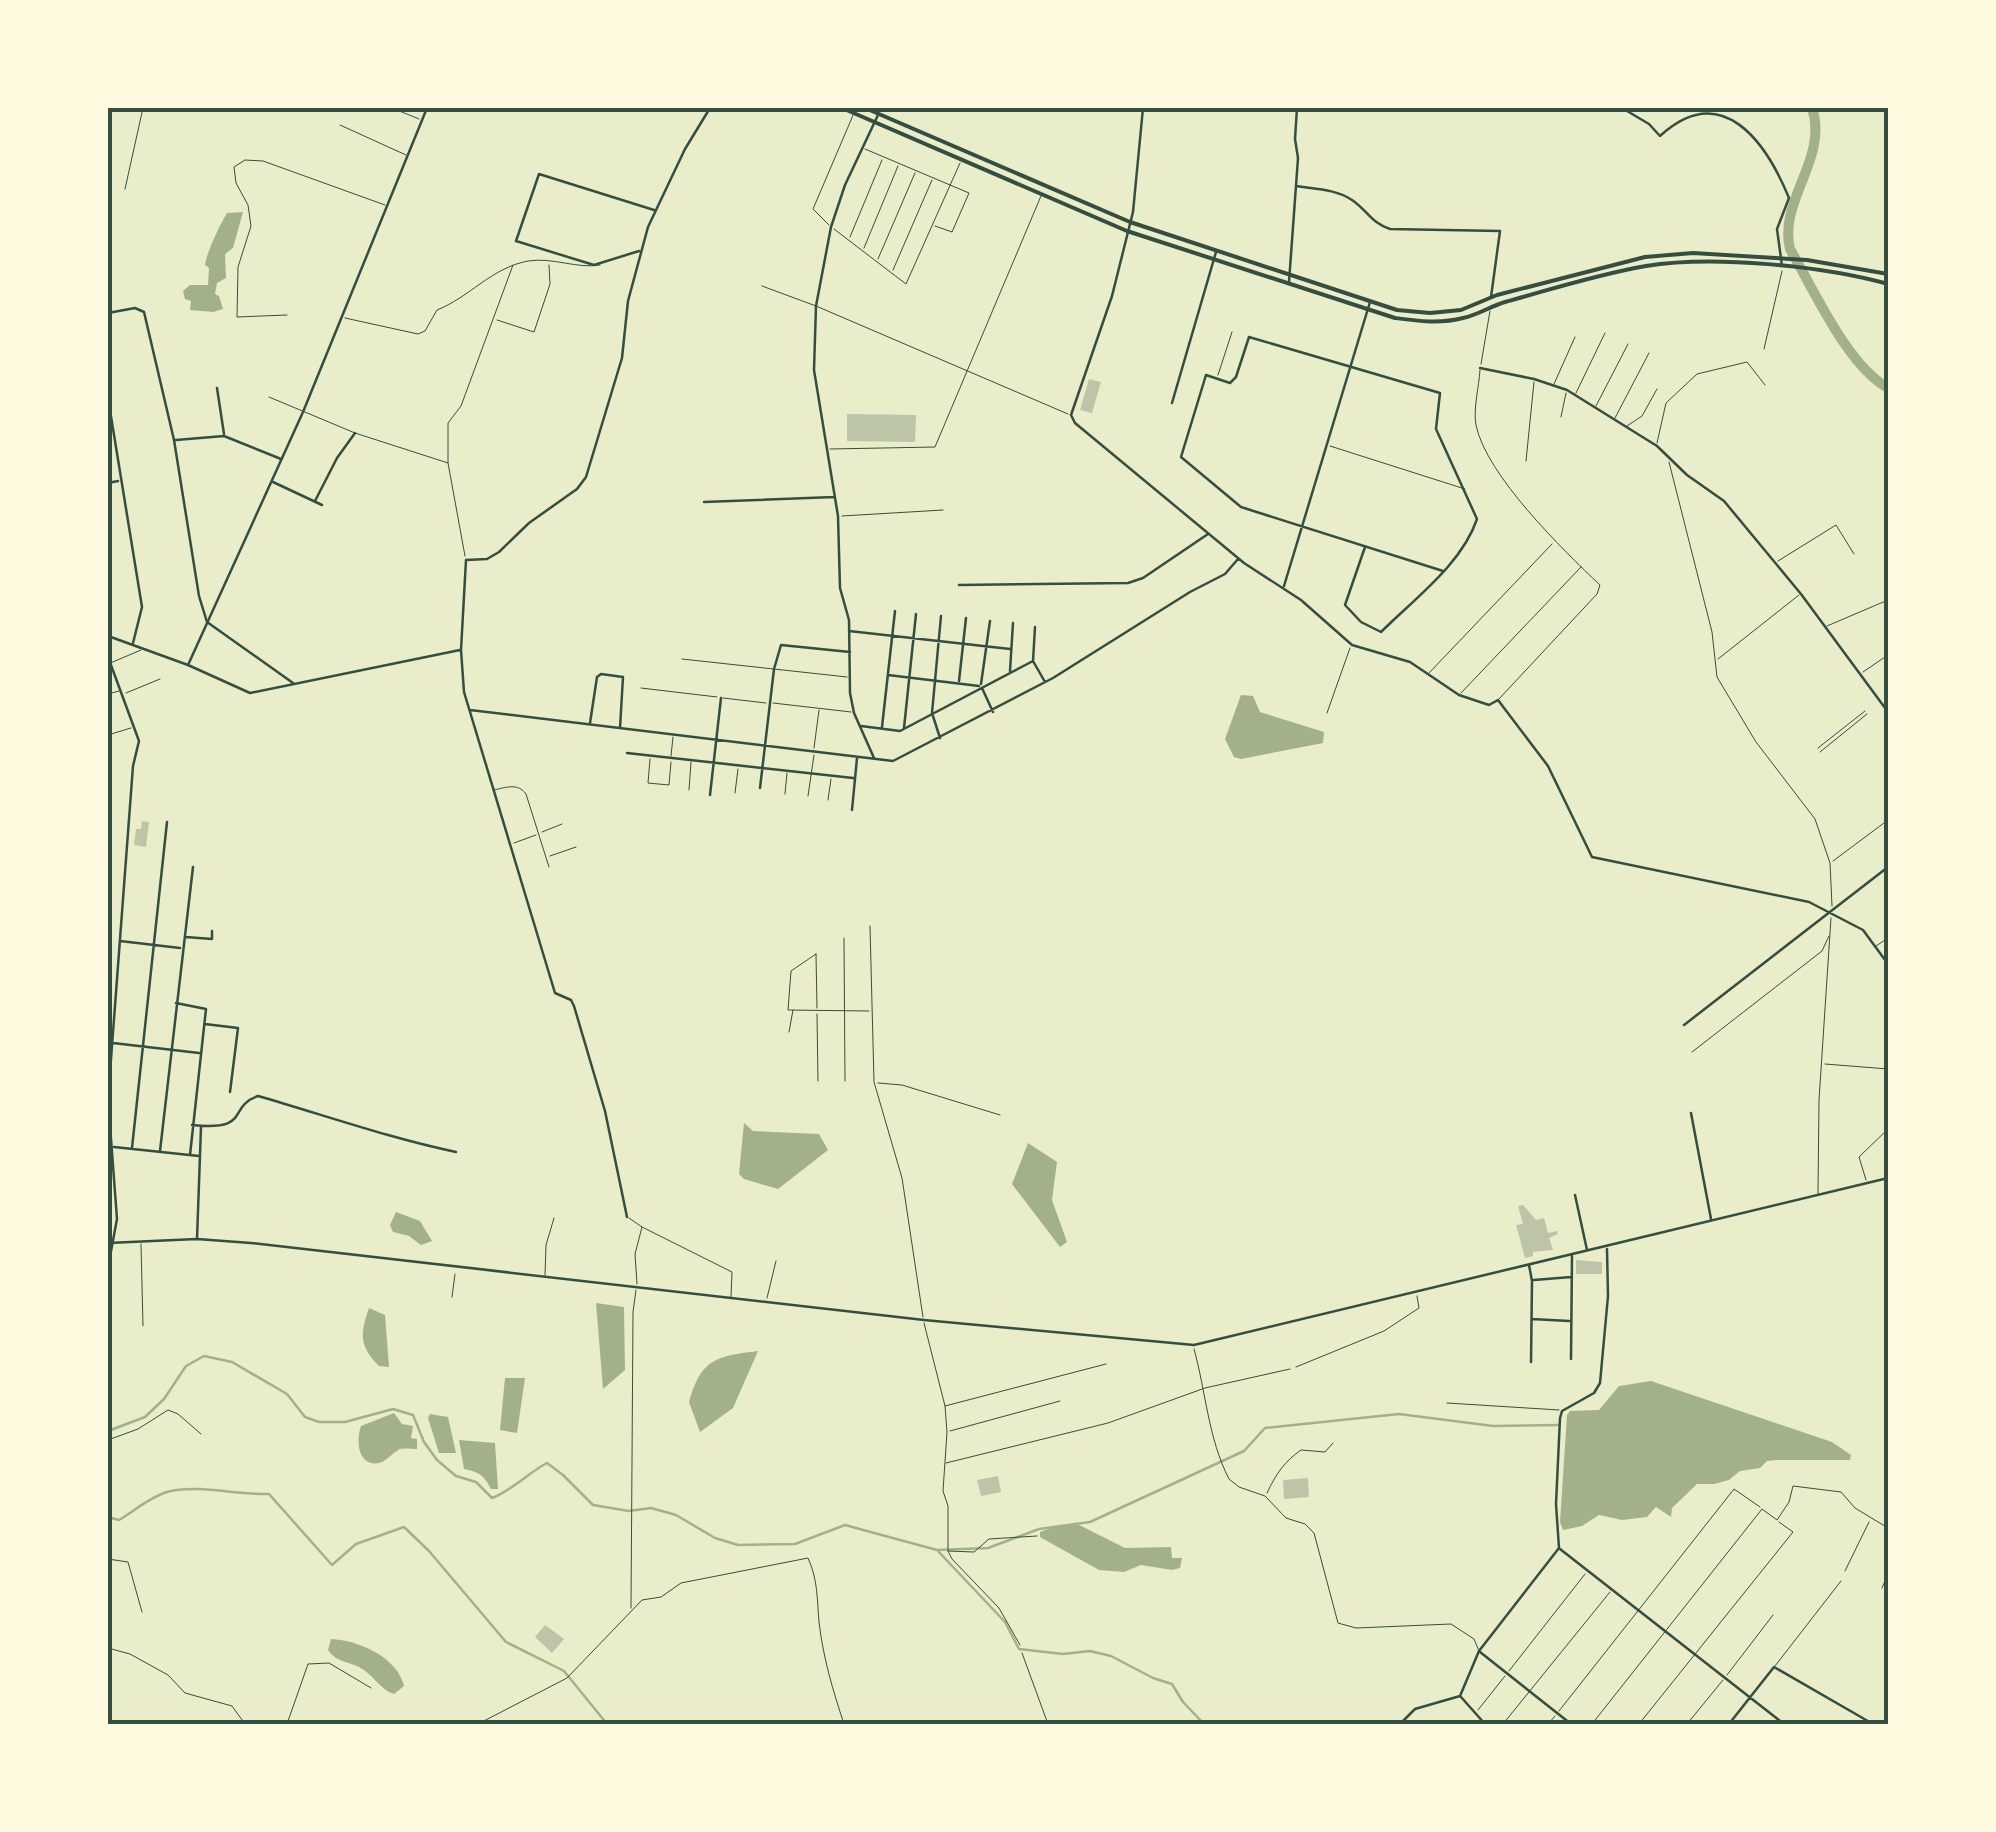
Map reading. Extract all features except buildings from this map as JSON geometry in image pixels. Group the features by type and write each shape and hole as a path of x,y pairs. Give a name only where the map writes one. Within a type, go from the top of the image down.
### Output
{"main road":[{"path":"842,108 1127,231 1395,318 1430,322 1463,318 1498,304 1646,266 1693,262 1811,270 1862,276 1888,284"},
{"path":"865,108 1130,222 1397,310 1430,314 1461,310 1491,298 1645,257 1693,253 1807,260 1888,274"}],"street":[{"path":"188,665 302,412 427,108"},
{"path":"627,1216 605,1110 574,1006 571,1000 556,993 464,692 461,650 466,560 487,559 499,552 529,522 577,488 586,477 622,358 628,301 640,251 684,149 710,108"},
{"path":"1144,108 1130,222 1112,296 1072,415 1075,423 1352,645 1410,662 1459,696 1488,705 1498,700 1548,766 1592,857 1769,892 1832,912 1862,930 1888,964"},
{"path":"1289,283 1298,108"},
{"path":"1622,108 1650,124 1660,136 1692,113 1722,115 1741,124 1775,163 1789,198 1777,229 1786,259 1782,267"},
{"path":"1722,115 1724,108"},
{"path":"875,758 854,713 850,631 840,588 836,497 814,370 816,306 831,227 845,185 878,113"},
{"path":"640,251 600,265 517,244 540,174 656,210"},
{"path":"1296,186 1330,191 1354,201 1375,224 1390,229 1500,231 1491,298"},
{"path":"1172,403 1216,250"},
{"path":"1283,587 1370,301"},
{"path":"108,312 136,308 144,312 174,440 198,596 207,622 293,683"},
{"path":"1365,547 1344,605 1361,622 1381,632 1442,571 1472,534 1477,519 1436,429 1440,393 1250,336 1236,377 1230,383 1206,375 1181,457 1240,507 1442,571"},
{"path":"1480,368 1534,378 1575,394 1657,446 1724,501 1826,626 1888,712"},
{"path":"217,388 224,436"},
{"path":"108,398 142,606 133,644"},
{"path":"315,502 354,433"},
{"path":"174,440 224,436 281,458"},
{"path":"108,484 120,480"},
{"path":"272,481 322,505"},
{"path":"704,502 836,497"},
{"path":"959,585 1128,583 1143,578 1211,533"},
{"path":"469,710 902,758 1045,682 1224,574 1240,557"},
{"path":"882,728 895,611"},
{"path":"904,729 916,614"},
{"path":"940,739 932,713 941,616"},
{"path":"959,684 966,618"},
{"path":"990,621 981,686 993,712"},
{"path":"1010,672 1013,623"},
{"path":"1035,627 1033,661 1045,682"},
{"path":"850,631 1010,649"},
{"path":"108,636 250,693 461,650"},
{"path":"760,788 774,669 781,645 851,652"},
{"path":"108,657 139,741 133,766 108,1098 117,1219 110,1243 108,1336"},
{"path":"860,726 904,729 1033,661"},
{"path":"887,674 981,686"},
{"path":"590,724 597,677 624,677 620,728"},
{"path":"710,795 720,698"},
{"path":"627,753 852,778"},
{"path":"852,810 857,756"},
{"path":"132,1148 167,822"},
{"path":"160,1151 193,867"},
{"path":"1684,1025 1888,867"},
{"path":"184,937 212,939 212,930"},
{"path":"120,941 181,948"},
{"path":"108,978 115,978"},
{"path":"176,1003 206,1009 190,1154"},
{"path":"205,1024 238,1028 230,1092"},
{"path":"111,1043 201,1054"},
{"path":"192,1125 221,1127 235,1121 248,1100 258,1096 413,1143 456,1152"},
{"path":"1692,1113 1711,1220"},
{"path":"198,1239 201,1126"},
{"path":"114,1147 200,1156"},
{"path":"110,1243 198,1239 1194,1346 1888,1178"},
{"path":"1575,1196 1586,1250"},
{"path":"1460,1696 1479,1651 1559,1548 1556,1504 1562,1410 1594,1393 1600,1384 1608,1296 1606,1246"},
{"path":"1571,1360 1572,1254"},
{"path":"1529,1265 1531,1362"},
{"path":"1532,1280 1572,1276"},
{"path":"1531,1320 1572,1321"},
{"path":"108,1359 108,1369"},
{"path":"1559,1548 1784,1724"},
{"path":"1479,1651 1505,1676 1571,1724"},
{"path":"1729,1724 1774,1667 1873,1724"},
{"path":"1460,1696 1485,1724"},
{"path":"1400,1724 1415,1709 1460,1696"},
{"path":"1771,1724 1776,1719"}],"lane":[{"path":"126,190 143,108"},
{"path":"392,108 422,120"},
{"path":"854,113 813,210 906,284 965,150"},
{"path":"340,124 406,155"},
{"path":"862,148 969,193 952,232 933,225"},
{"path":"848,240 883,156"},
{"path":"286,315 236,316 238,267 251,221 234,167 245,160 264,161 385,205"},
{"path":"862,251 900,164"},
{"path":"877,262 916,170"},
{"path":"892,273 933,178"},
{"path":"830,450 935,448 1042,194"},
{"path":"342,318 418,334 426,330 437,310 457,302 476,285 513,265 534,260 586,268 600,265"},
{"path":"494,319 534,332 550,284 549,262"},
{"path":"466,560 448,463 448,424 461,406 513,265"},
{"path":"1764,349 1782,267"},
{"path":"762,286 1072,415"},
{"path":"1491,298 1476,424 1496,470 1554,542 1600,585 1597,594 1498,700"},
{"path":"1217,378 1232,332"},
{"path":"1575,394 1605,333"},
{"path":"1553,386 1575,336"},
{"path":"1596,406 1628,344"},
{"path":"1615,418 1649,354"},
{"path":"1657,446 1666,402 1697,374 1747,362 1765,385"},
{"path":"1526,460 1534,378"},
{"path":"1561,417 1567,390"},
{"path":"1627,426 1642,416 1656,390"},
{"path":"268,397 354,433 448,463"},
{"path":"1326,445 1465,489"},
{"path":"1669,459 1668,470 1712,632 1717,677 1747,728 1814,819 1830,863 1832,912 1816,1171 1818,1194"},
{"path":"838,516 943,510"},
{"path":"1775,562 1836,526 1854,554"},
{"path":"1428,674 1554,542"},
{"path":"1459,696 1581,567"},
{"path":"1715,661 1801,594"},
{"path":"1826,626 1888,600"},
{"path":"1328,713 1352,645"},
{"path":"109,664 144,648"},
{"path":"1860,674 1888,655"},
{"path":"682,659 850,677"},
{"path":"108,694 160,679"},
{"path":"641,688 854,713"},
{"path":"808,796 820,709"},
{"path":"1819,750 1866,713"},
{"path":"108,735 134,727"},
{"path":"650,755 648,783 669,785 673,734"},
{"path":"689,790 692,759"},
{"path":"735,793 738,766"},
{"path":"785,794 787,772"},
{"path":"828,800 832,776"},
{"path":"493,790 522,788 549,866"},
{"path":"1830,863 1888,820"},
{"path":"510,844 562,824"},
{"path":"547,857 576,847"},
{"path":"870,926 874,1082 902,1178 924,1320 945,1406 943,1491 948,1506 948,1551 1006,1616 1020,1645"},
{"path":"1692,1052 1822,951 1830,932"},
{"path":"844,938 845,1082"},
{"path":"1876,946 1888,938"},
{"path":"818,1081 817,1010 816,954 792,972 788,1010 817,1010 872,1011"},
{"path":"789,1032 794,1010"},
{"path":"1822,1064 1888,1069"},
{"path":"874,1082 902,1085 1000,1115"},
{"path":"1866,1183 1858,1157 1888,1128"},
{"path":"627,1216 732,1272 731,1296"},
{"path":"544,1275 546,1244 554,1218"},
{"path":"632,1612 633,1312 636,1254 642,1227"},
{"path":"142,1242 143,1326"},
{"path":"766,1301 776,1262"},
{"path":"1194,1346 1204,1388 1203,1405 1228,1479 1265,1496 1286,1518 1305,1524 1314,1533 1338,1623 1356,1628 1452,1624 1474,1640 1479,1651"},
{"path":"945,1406 1106,1364"},
{"path":"946,1463 1108,1423 1204,1388 1290,1369"},
{"path":"947,1432 1060,1400"},
{"path":"1447,1404 1562,1410"},
{"path":"108,1440 138,1429 168,1410 202,1434"},
{"path":"1265,1496 1278,1470 1290,1457 1300,1450 1325,1452 1333,1443"},
{"path":"1777,1520 1789,1502 1793,1486 1841,1492 1855,1508 1888,1528"},
{"path":"1548,1724 1734,1489 1793,1532 1639,1724"},
{"path":"1592,1724 1762,1509"},
{"path":"1846,1571 1870,1518"},
{"path":"948,1551 974,1552 989,1539 1037,1536"},
{"path":"478,1724 567,1678 642,1600 660,1597 681,1584 808,1558 817,1583 819,1621 830,1681 844,1724"},
{"path":"108,1559 128,1562 142,1612"},
{"path":"1475,1713 1587,1571"},
{"path":"1882,1588 1888,1574"},
{"path":"1774,1667 1841,1582"},
{"path":"1502,1724 1612,1589"},
{"path":"1688,1724 1774,1615"},
{"path":"108,1648 130,1654 168,1675 185,1693 232,1706 244,1724"},
{"path":"1022,1654 1048,1724"},
{"path":"296,1724 287,1723 308,1664 329,1663 371,1688"}],"path":[{"path":"452,1296 456,1266"},
{"path":"1290,1369 1384,1331 1419,1308 1416,1293"}],"shaded area":[{"path":"243,212 233,248 225,254 226,278 217,283 215,294 223,309 190,310 191,301 185,299 183,291 190,285 208,285 209,268 205,265 217,231 227,213"},
{"path":"1241,695 1253,696 1260,712 1324,732 1323,743 1241,759 1234,757 1225,739"},
{"path":"744,1123 753,1131 819,1134 828,1150 778,1189 744,1179 739,1174"},
{"path":"1028,1143 1057,1162 1052,1200 1067,1242 1060,1247 1012,1184"},
{"path":"396,1212 420,1221 432,1241 421,1245 409,1236 393,1232 390,1225"},
{"path":"596,1303 624,1307 625,1370 603,1389"},
{"path":"369,1308 385,1315 389,1367 379,1366 365,1346 363,1333"},
{"path":"758,1351 733,1408 700,1432 689,1402 705,1368 721,1358"},
{"path":"505,1378 525,1378 517,1433 500,1430"},
{"path":"1651,1381 1832,1442 1851,1455 1850,1460 1767,1461 1760,1468 1740,1471 1729,1480 1697,1484 1672,1508 1671,1517 1656,1507 1647,1517 1622,1520 1599,1515 1582,1526 1563,1530 1560,1522 1567,1415 1570,1411 1599,1410 1619,1386"},
{"path":"394,1413 402,1424 413,1426 411,1438 417,1439 417,1449 400,1449 379,1463 366,1461 359,1444 361,1426"},
{"path":"430,1414 448,1417 456,1453 439,1453"},
{"path":"459,1440 495,1443 498,1489 491,1489 480,1475 464,1469"},
{"path":"1079,1525 1125,1548 1171,1547 1172,1558 1182,1558 1180,1568 1141,1565 1124,1572 1099,1570 1040,1537 1040,1532 1056,1526"},
{"path":"331,1639 376,1652 394,1667 404,1686 394,1694 384,1689 364,1670 335,1657 328,1650"}],"waterway":[{"path":"1812,108 1814,144 1791,214 1790,249 1845,345 1888,388"},
{"path":"108,1431 145,1417 164,1399 186,1366 204,1356 232,1362 287,1394 305,1417 319,1422 345,1422 393,1409 413,1415 437,1460 456,1476 476,1482 492,1498 547,1463 593,1505 629,1511 651,1508 676,1515 715,1538 738,1545 795,1544 845,1525 937,1550 988,1548 1039,1529 1090,1522 1244,1451 1265,1428 1399,1414 1493,1426 1559,1425"},
{"path":"108,1517 119,1520 154,1497 178,1490 269,1494 332,1565 356,1544 404,1527 506,1642 564,1671 607,1724"},
{"path":"937,1550 1005,1622 1019,1649 1063,1654 1090,1651 1111,1656 1172,1684 1204,1724"}]}
